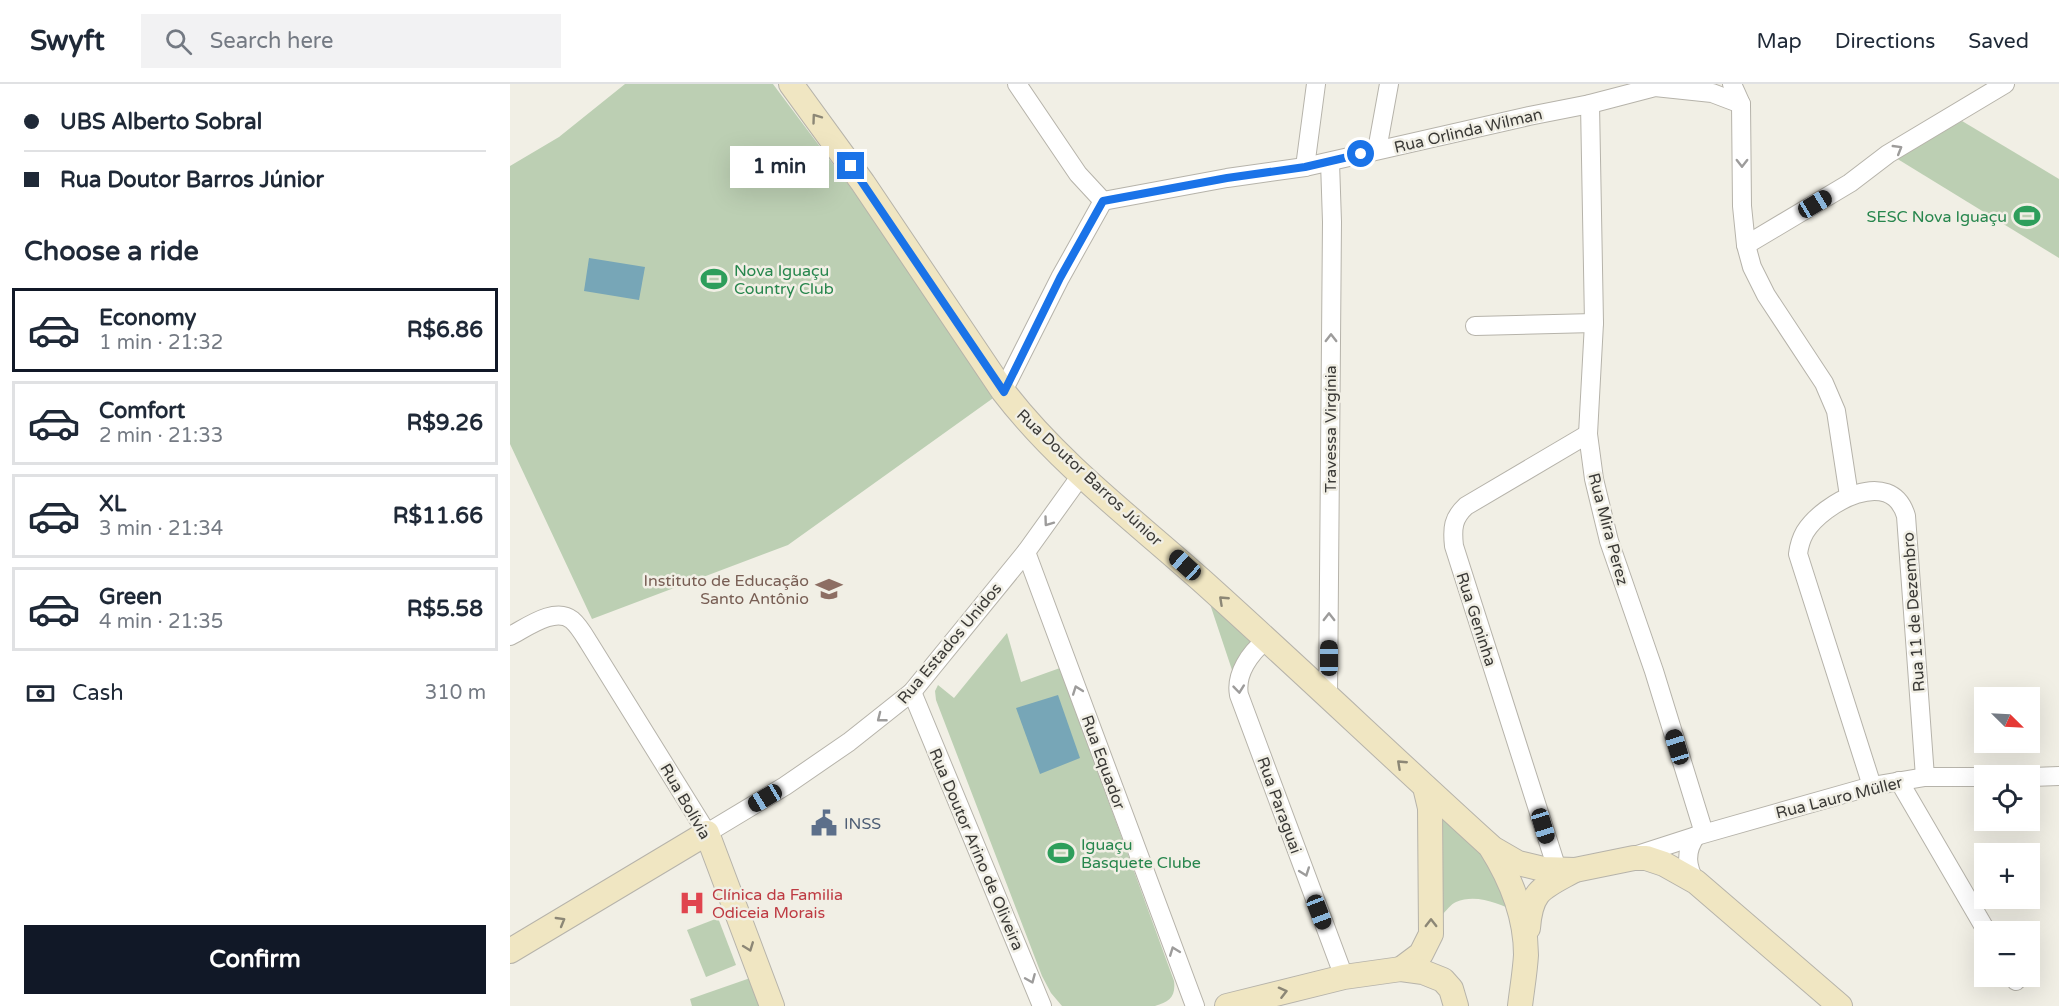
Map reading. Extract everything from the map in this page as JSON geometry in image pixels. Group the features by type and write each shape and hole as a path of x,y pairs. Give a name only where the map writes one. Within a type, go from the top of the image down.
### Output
{"main road":[{"name":"Rua Doutor Barros Júnior","path":"791,84 863,183 1022,416 1082,474 1490,846 1510,880 1518,900 1526,954 1520,1006"},
{"path":"1401,969 1421,954 1431,934 1430,808 1425,787"},
{"name":"Rua Estados Unidos","path":"510,951 707,833"},
{"name":"Rua Bolívia","path":"707,833 772,1006"},
{"name":"Rua Lauro Müller","path":"1490,846 1518,863 1533,867 1566,869 1639,857 1659,862 1696,882 1840,1006"},
{"name":"Rua Lauro Müller","path":"1526,954 1529,911 1533,901 1543,888 1566,869"},
{"path":"1227,1006 1344,977 1401,969 1431,974 1443,980 1449,986 1456,1006"}],"street":[{"path":"1004,392 1060,278 1103,201 1078,174 1017,84"},
{"path":"1305,167 1316,84"},
{"path":"1377,150 1389,84"},
{"path":"1732,84 1741,104 1742,206 1746,245 1752,267 1762,288 1812,362 1832,398 1849,496"},
{"path":"1746,245 1850,183 1888,154 2005,84"},
{"name":"Rua Orlinda Wilman","path":"1103,201 1330,162 1590,104 1657,85 1712,93 1741,104"},
{"name":"Rua Mira Perez","path":"1590,104 1594,322 1588,434 1600,509 1654,671 1700,835"},
{"name":"Travessa Virgínia","path":"1328,697 1332,233 1330,162"},
{"path":"1475,326 1594,322"},
{"name":"Rua Geninha","path":"1566,869 1454,546 1452,532 1458,514 1466,506 1588,434"},
{"name":"Rua Estados Unidos","path":"707,833 785,786 849,742 912,692 1026,552 1082,474"},
{"name":"Rua 11 de Dezembro","path":"1872,786 1798,559 1801,540 1820,515 1849,496 1867,491 1887,493 1899,501 1906,516 1925,777"},
{"name":"Rua Equador","path":"1026,552 1195,1006"},
{"name":"Rua Bolívia","path":"510,636 553,616 566,616 578,627 707,833"},
{"name":"Rua Paraguai","path":"1266,640 1239,675 1237,685 1239,695 1344,977"},
{"name":"Rua Doutor Arino de Oliveira","path":"912,692 1042,1006"},
{"path":"2040,777 2059,776"},
{"name":"Rua Lauro Müller","path":"1627,858 1872,786 1925,777 1974,777"},
{"path":"1899,781 1981,921"},
{"path":"1696,882 1689,870 1688,861 1690,847 1700,835"}],"green space":[{"name":"Nova Iguaçu Country Club","path":"625,84 773,84 1003,391 788,545 592,619 510,444 510,166 559,137"},
{"name":"SESC Nova Iguaçu","path":"1962,121 2059,179 2059,258 1891,155"},
{"path":"1202,580 1266,640 1237,685"},
{"name":"Iguaçu Basquete Clube","path":"1007,633 1021,682 1060,668 1174,981 1173,995 1168,1001 1155,1006 1062,1006 1051,993 1042,976 936,700 935,691 938,685 954,698"},
{"path":"1437,803 1492,855 1517,912 1488,901 1472,899 1454,903 1442,915"},
{"path":"718,918 736,965 706,977 687,930"},
{"path":"756,976 767,1006 692,1006 690,999"}],"water":[{"path":"589,258 645,267 639,300 584,291"},
{"path":"1058,695 1080,758 1040,774 1016,708"}],"place":[{"name":"SESC Nova Iguaçu","path":"2027,216"},
{"name":"Nova Iguaçu Country Club","path":"714,279"},
{"name":"Instituto de Educação Santo Antônio","path":"829,589"},
{"name":"INSS","path":"824,823"},
{"name":"Iguaçu Basquete Clube","path":"1061,853"},
{"name":"Clínica da Familia Odiceia Morais","path":"692,903"}],"route":[{"path":"851,166 1004,392 1060,278 1103,201 1227,178 1305,167 1361,154"}]}
